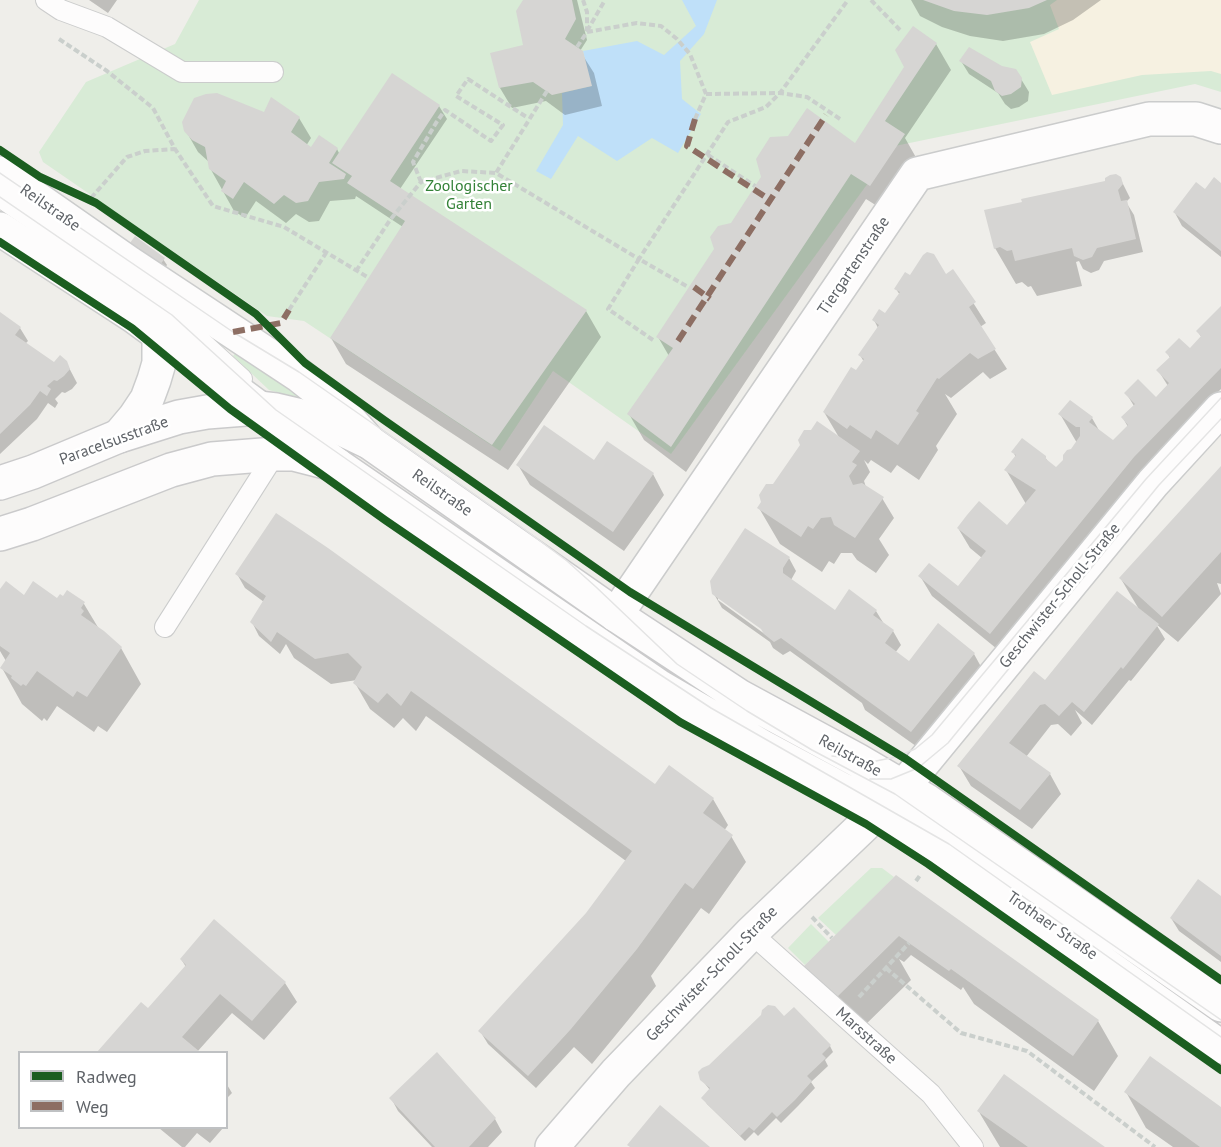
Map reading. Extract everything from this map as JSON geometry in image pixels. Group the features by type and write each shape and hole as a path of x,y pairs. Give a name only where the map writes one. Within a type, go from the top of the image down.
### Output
{"main road":[{"name":"Tiergartenstraße","path":"616,615 917,174 1149,119 1196,119 1221,127"},
{"name":"Reilstraße","path":"0,173 129,263 300,376 335,404 369,442 616,615 738,696 904,786"},
{"name":"Reilstraße","path":"0,230 135,317 267,409 342,468 660,687 761,746 880,810"},
{"path":"119,436 147,399 159,363 159,335"},
{"name":"Paracelsusstraße","path":"0,483 33,472 119,436 179,417 230,409 267,409 323,421 369,442"},
{"name":"Geschwister-Scholl-Straße","path":"904,786 1153,483 1221,409"},
{"path":"0,534 195,463 242,456 294,454 342,468"},
{"name":"Trothaer Straße","path":"904,786 1221,1005"},
{"name":"Geschwister-Scholl-Straße","path":"552,1147 615,1073 751,933 880,810"},
{"name":"Trothaer Straße","path":"880,810 939,847 1221,1047"}],"lane":[{"path":"46,0 61,10 107,27 182,72 273,72"},
{"path":"0,197 172,315 267,409"},
{"path":"165,627 275,454"},
{"path":"880,810 904,786"},
{"name":"Marsstraße","path":"751,933 931,1094 973,1147"}],"path":[{"path":"583,0 587,12 587,32"},
{"path":"577,47 605,0"},
{"path":"653,340 608,309 728,122 766,107 780,93 848,0"},
{"path":"871,0 900,30"},
{"path":"587,32 637,23 661,26 690,54 706,94 695,119"},
{"path":"56,37 107,71 153,108 175,149 213,206 284,227 369,278"},
{"path":"421,182 413,162 445,110 491,141 503,124 456,96 468,79 528,118"},
{"path":"496,173 528,118 547,91"},
{"path":"706,94 780,93 807,97 840,119"},
{"path":"80,196 93,201 127,157 145,151 175,149"},
{"path":"708,155 755,186"},
{"path":"356,271 390,220 421,182 461,171 496,173 688,287"},
{"path":"289,310 326,252"},
{"path":"820,926 832,938"},
{"path":"842,1016 909,944"},
{"path":"886,968 961,1033 1027,1051 1155,1147"}],"green space":[{"name":"Zoologischer Garten","path":"199,0 1221,0 1221,92 1195,84 895,146 671,454 553,371 500,451 304,321 267,316 43,162 39,152 86,82 175,44"},
{"path":"240,348 324,406 269,390 233,356"},
{"path":"871,868 882,868 894,877 836,935 818,918"},
{"path":"811,924 829,942 805,965 788,948"}],"sand":[{"path":"1057,0 1221,0 1221,74 1211,71 1142,75 1052,95 1030,42 1059,29 1050,5"}],"water":[{"path":"682,0 717,0 704,34 680,61 682,99 701,114 678,153 652,138 617,161 578,136 551,179 536,171 563,125 562,93 591,86 583,51 637,41 664,55 696,26"}],"building":[{"path":"523,0 572,0 576,19 565,39 583,51 592,86 552,95 533,82 499,88 490,53 523,45 516,11"},
{"path":"923,0 1047,0 1029,8 987,15 954,11"},
{"path":"913,26 937,43 885,121 905,134 870,186 851,174 671,447 627,414 673,348 656,337 714,249 710,237 718,226 731,223 761,177 756,159 770,137 788,136 807,108 855,143 904,67 895,50"},
{"path":"969,47 1002,66 1016,69 1022,78 1021,87 1011,94 1002,96 995,91 991,81 959,61"},
{"path":"392,73 440,105 390,181 587,310 492,445 330,338 405,221 347,183 352,176 332,163"},
{"path":"217,93 264,112 271,97 300,117 291,132 311,147 319,135 338,148 329,163 346,174 344,179 319,182 308,201 296,203 284,195 274,204 244,182 233,199 221,191 226,181 209,169 205,147 192,140 184,131 182,122 194,98"},
{"path":"1116,174 1121,177 1123,184 1118,190 1121,201 1127,200 1136,239 1097,248 1092,257 1083,260 1074,256 1072,248 1015,261 1012,250 1007,251 1000,247 994,249 984,210 1022,202 1021,199 1105,181 1105,178"},
{"path":"1214,177 1221,183 1221,251 1173,212 1196,182 1205,189"},
{"path":"135,236 165,258 160,265 130,243"},
{"path":"927,252 934,254 946,274 953,269 976,302 969,307 996,349 978,359 970,353 939,379 937,378 916,411 919,413 898,445 876,430 871,439 850,425 847,429 823,412 851,367 856,370 864,359 858,355 879,325 872,320 879,309 885,313 900,292 894,289 905,272 910,275"},
{"path":"1221,306 1221,368 1134,457 990,634 918,576 929,563 958,586 986,551 957,528 967,515 979,501 1007,525 1036,490 1004,470 1016,455 1011,452 1022,438 1046,456 1046,459 1056,467 1063,460 1063,455 1071,449 1080,436 1080,427 1076,427 1058,414 1070,400 1093,417 1089,422 1113,440 1128,425 1121,417 1135,404 1124,393 1138,379 1156,397 1169,383 1156,370 1170,357 1165,352 1179,338 1190,348 1201,336 1196,331"},
{"path":"0,312 21,327 15,335 54,362 60,355 67,361 70,369 64,376 47,386 51,389 47,396 40,391 30,405 0,434"},
{"path":"817,421 860,451 852,462 857,465 849,476 853,485 862,483 884,497 855,538 834,525 831,517 821,518 813,529 808,526 801,537 757,508 761,502 759,495 766,484 773,484 800,445 798,440 804,430 811,430"},
{"path":"544,425 594,460 607,441 654,473 613,532 516,465"},
{"path":"1221,466 1221,552 1162,617 1119,578"},
{"path":"276,513 655,784 669,765 714,798 703,813 733,835 693,889 685,883 637,949 571,1029 528,1076 478,1031 586,913 632,851 411,691 401,706 387,693 378,703 353,683 362,667 348,653 315,659 277,632 271,642 250,622 266,596 235,574"},
{"path":"745,528 790,557 783,568 783,573 835,610 849,589 877,610 873,615 894,630 885,643 909,661 938,623 975,653 911,732 781,638 774,642 761,629 712,594 710,581"},
{"path":"6,581 24,595 33,581 57,598 60,594 63,596 67,590 85,602 81,608 84,611 81,615 122,647 87,697 77,691 73,697 37,671 26,686 23,684 21,686 0,668 10,653 0,646 0,589"},
{"path":"1117,591 1159,624 1084,712 1072,702 1059,716 1045,704 1040,705 1009,743 1051,773 1020,810 957,766 1034,671 1045,680"},
{"path":"896,875 1099,1020 1073,1056 951,969 949,971 899,936 836,998 804,966"},
{"path":"1198,879 1221,896 1221,956 1170,918"},
{"path":"214,919 286,982 252,1021 220,994 182,1037 199,1051 98,1051 141,1002 148,1008 186,965 180,959"},
{"path":"768,1005 775,1006 784,1016 794,1007 831,1045 822,1054 826,1058 807,1076 812,1081 795,1100 777,1117 772,1112 754,1131 749,1127 740,1136 701,1098 710,1088 700,1080 698,1072 709,1065 761,1015 762,1010"},
{"path":"437,1052 496,1118 469,1147 435,1147 389,1098"},
{"path":"1150,1056 1221,1107 1221,1147 1200,1147 1124,1092"},
{"path":"1004,1074 1105,1147 1028,1147 977,1111"},
{"path":"660,1105 710,1147 630,1147 627,1145"}],"tram line":[{"path":"0,173 233,332 299,372 524,529 567,561 677,664 747,711 812,750 895,794 1221,1020"},
{"path":"0,197 172,315 276,410 586,626 711,708 949,844 1221,1037"},
{"path":"832,756 876,761 896,757 915,749 932,735 1146,479 1221,398"},
{"path":"870,779 891,779 918,768 948,743 1159,485 1221,419"}],"marked path":[{"path":"678,341 826,115"},
{"path":"695,119 687,146 770,200"},
{"path":"694,287 710,299"},
{"path":"233,332 281,323 289,310"}],"cycle path":[{"path":"0,150 40,177 96,203 256,314 305,363 630,592 906,759 1221,980"},
{"path":"0,242 132,328 230,409 385,520 680,722 866,824 928,864 1221,1070"}]}
